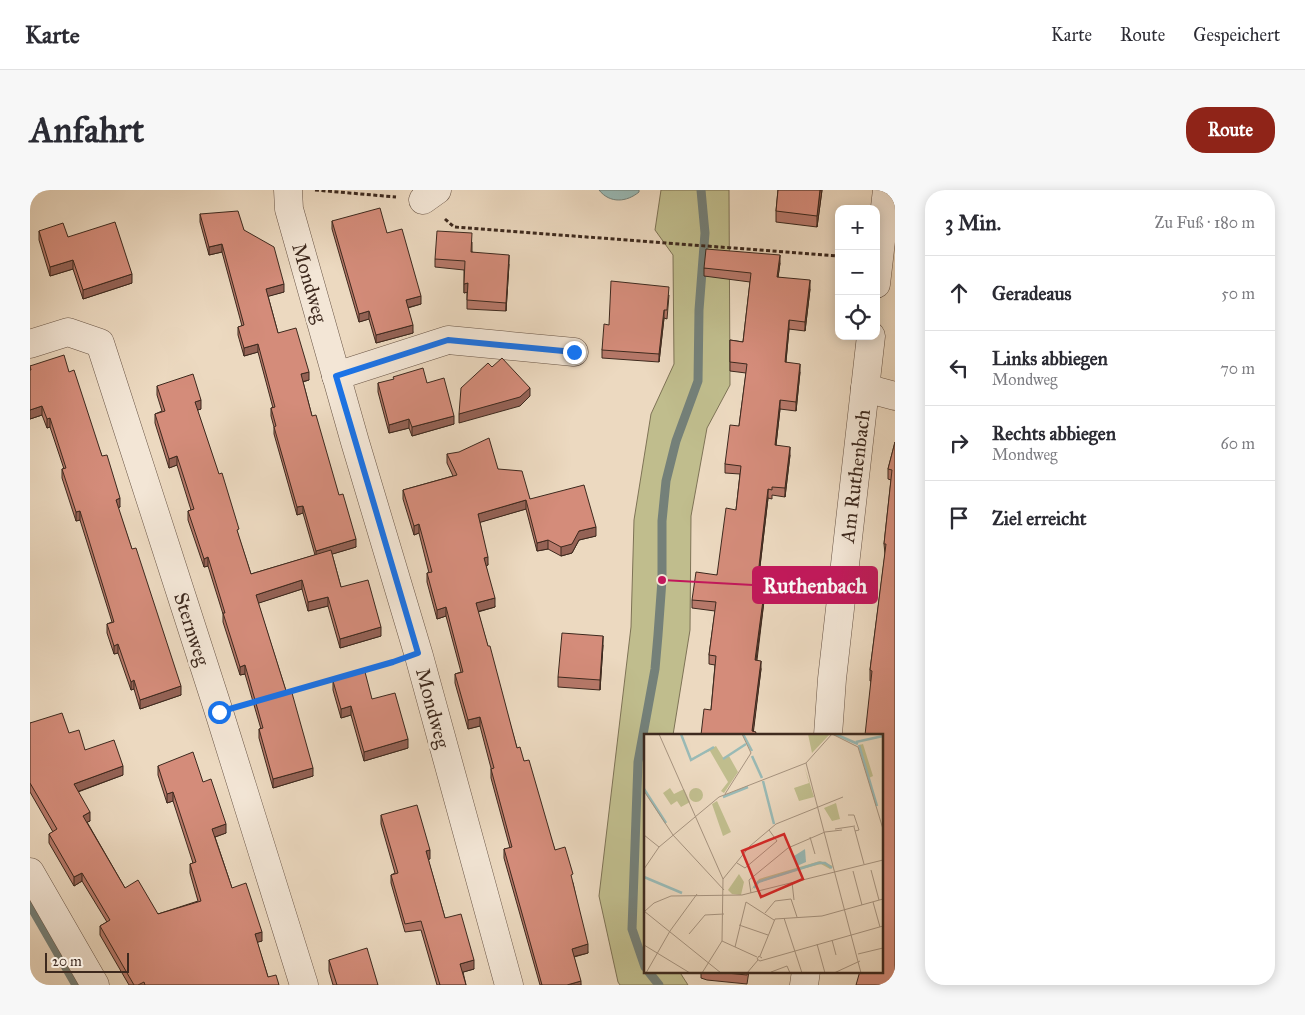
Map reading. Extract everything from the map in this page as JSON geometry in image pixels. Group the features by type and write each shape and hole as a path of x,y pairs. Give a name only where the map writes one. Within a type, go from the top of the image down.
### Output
{"street":[{"name":"Mondweg","path":"288,190 289,209 418,653 509,985"},
{"path":"880,250 887,190"},
{"name":"Sternweg","path":"30,344 68,332 100,344 219,712 304,985"},
{"path":"336,376 448,340 574,352"},
{"name":"Am Ruthenbach","path":"828,734 832,679 871,340"},
{"path":"865,388 895,396"},
{"path":"30,872 95,985"},
{"path":"804,985 806,972"}],"path":[{"path":"314,190 430,195 454,227 835,256"},
{"path":"282,695 418,653"}],"shaded area":[{"path":"661,190 729,190 730,385 707,428 691,516 690,630 673,734 644,734 644,972 680,972 688,985 620,985 599,896 631,627 634,520 651,414 674,364 673,255 655,230"}],"water":[{"path":"599,190 639,190 639,192 629,198 619,200 608,198"}],"building":[{"path":"778,190 820,190 817,216 776,211"},
{"path":"380,208 387,233 402,229 421,296 406,300 413,325 376,335 369,311 359,314 332,221"},
{"path":"238,211 244,230 274,247 284,284 266,289 278,333 296,328 309,372 301,374 312,416 316,415 339,495 343,494 356,539 316,551 303,506 297,507 274,427 276,426 271,408 275,407 258,344 244,348 238,327 244,325 222,244 209,247 200,214"},
{"path":"115,222 132,274 83,290 73,260 50,267 39,231 63,223 68,237"},
{"path":"437,231 472,233 471,252 509,255 506,303 467,300 468,283 464,284 465,261 435,259"},
{"path":"706,249 780,255 777,277 810,280 805,322 789,320 785,362 800,364 796,402 780,400 775,445 790,447 785,488 772,487 772,490 768,489 756,592 764,593 755,660 761,661 752,731 756,732 755,734 701,734 704,709 711,710 716,656 709,655 716,602 692,600 696,572 717,575 726,508 736,510 741,466 725,464 730,425 739,426 747,364 730,362 730,340 743,342 751,273 704,268"},
{"path":"611,281 669,287 667,310 664,310 659,354 602,350 604,324 609,325"},
{"path":"64,355 69,372 74,370 102,456 107,455 120,498 116,500 132,549 136,548 181,686 140,700 134,680 131,682 118,644 114,646 107,624 114,622 80,511 76,512 62,469 66,468 50,418 47,419 42,406 30,410 30,366"},
{"path":"502,358 530,388 520,397 459,414 461,388 488,363 492,367"},
{"path":"423,368 427,383 444,378 454,416 412,427 409,419 389,425 378,383"},
{"path":"193,374 201,400 195,402 219,474 222,473 251,574 331,550 341,587 368,580 381,627 340,639 328,597 308,602 302,580 256,595 287,694 292,693 313,768 273,779 259,729 263,728 245,665 240,667 208,557 204,559 188,511 194,509 177,456 169,459 155,414 165,411 157,386"},
{"path":"489,438 498,469 522,471 530,499 584,485 596,527 579,531 572,544 561,547 548,540 537,543 526,500 478,514 488,557 484,558 495,598 476,603 488,646 490,646 517,748 520,747 524,761 529,760 555,850 565,847 573,874 571,875 588,944 572,949 581,981 567,985 542,985 504,849 512,847 491,769 494,768 480,717 468,720 455,674 463,672 446,607 437,610 427,573 432,572 419,524 414,526 403,490 457,475 447,454 459,452"},
{"path":"895,442 895,985 856,985 860,972 882,972 882,734 865,734 872,671 870,670 886,544 884,544 892,470 888,469"},
{"path":"562,633 603,636 600,680 558,677"},
{"path":"365,672 372,699 395,693 408,739 364,752 351,706 341,709 333,681"},
{"path":"62,713 69,733 79,730 85,750 114,740 123,766 74,784 90,812 83,816 125,888 138,880 158,914 201,901 190,864 196,862 173,792 167,794 158,766 193,752 203,782 211,779 226,824 212,829 232,888 246,883 262,932 255,934 268,977 276,975 279,985 145,985 144,982 134,985 100,926 110,920 82,873 74,877 49,834 57,829 30,783 30,723"},
{"path":"417,805 430,850 426,851 445,918 461,914 474,960 460,964 466,985 440,985 421,921 405,924 391,875 398,873 381,815"},
{"path":"367,948 378,985 337,985 329,960"},
{"path":"716,972 748,972 747,975"}],"waterway":[{"path":"644,964 632,929 638,762 655,669 662,580 662,521 666,481 676,441 698,381 699,310 705,233 701,190"},
{"path":"30,905 76,985"},
{"path":"649,972 659,985"}],"place":[{"name":"Ruthenbach","path":"662,580"}],"route":[{"path":"219,712 393,662 418,653 336,376 448,340 574,352"}]}
